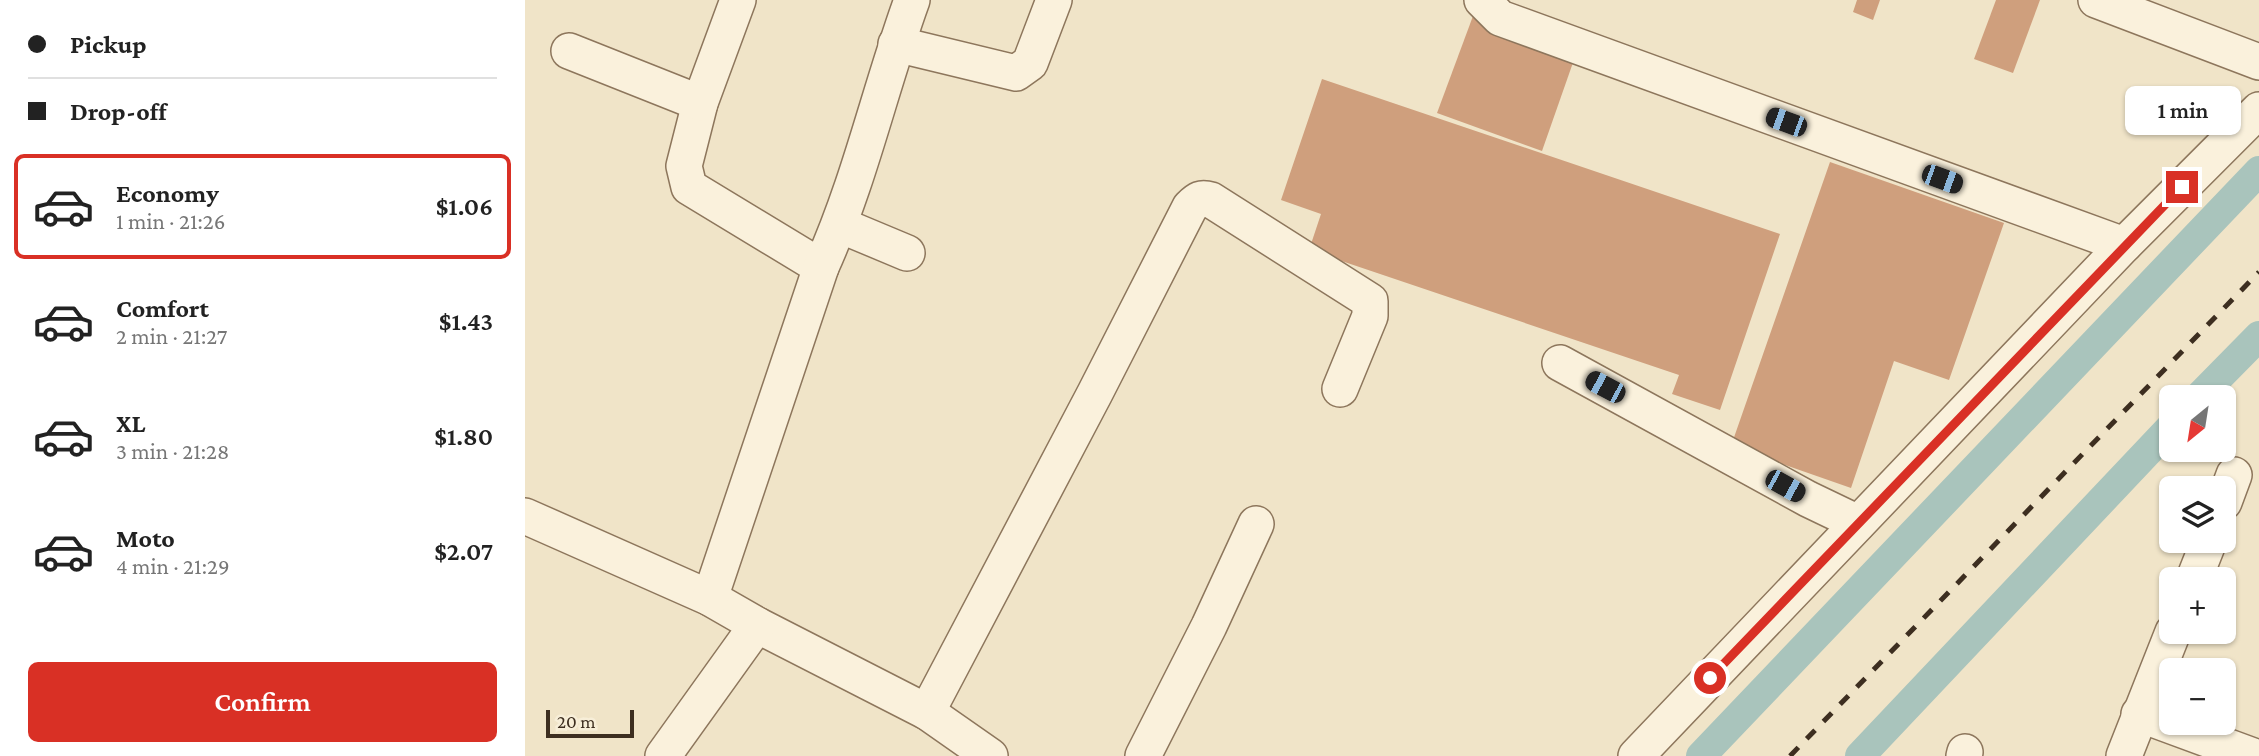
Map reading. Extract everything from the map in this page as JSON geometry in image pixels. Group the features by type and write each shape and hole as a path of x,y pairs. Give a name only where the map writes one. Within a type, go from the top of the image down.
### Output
{"street":[{"path":"738,0 700,103 684,166 689,187 821,267"},
{"path":"710,597 821,267 840,225 912,0"},
{"path":"896,44 1016,73 1030,63 1054,0"},
{"path":"1482,0 1500,18 2124,245"},
{"path":"2096,0 2259,62"},
{"path":"569,51 700,103"},
{"path":"1636,756 2124,245 2259,110"},
{"path":"926,712 1190,207 1197,200 1211,200 1370,301 1370,316 1340,389"},
{"path":"840,225 907,253"},
{"path":"1560,363 1808,499 1859,523"},
{"path":"525,516 710,597 757,625 926,712 990,756"},
{"path":"1143,756 1209,626 1256,524"},
{"path":"663,756 757,625"},
{"path":"2124,756 2168,644"},
{"path":"2139,714 2253,756"}],"building":[{"path":"1857,0 1880,0 1873,20 1853,12"},
{"path":"1996,0 2040,0 2013,73 1974,59"},
{"path":"1473,16 1576,54 1542,151 1437,113"},
{"path":"1322,79 1780,234 1720,410 1672,394 1679,375 1309,250 1321,214 1281,200"},
{"path":"1830,162 2004,223 1949,380 1894,361 1851,488 1731,446"}],"waterway":[{"path":"1701,756 2259,171"},
{"path":"2211,385 2259,336"},
{"path":"1860,756 2159,440"}],"railway":[{"path":"1790,756 2259,272"}],"route":[{"path":"1710,678 2182,187"}]}
